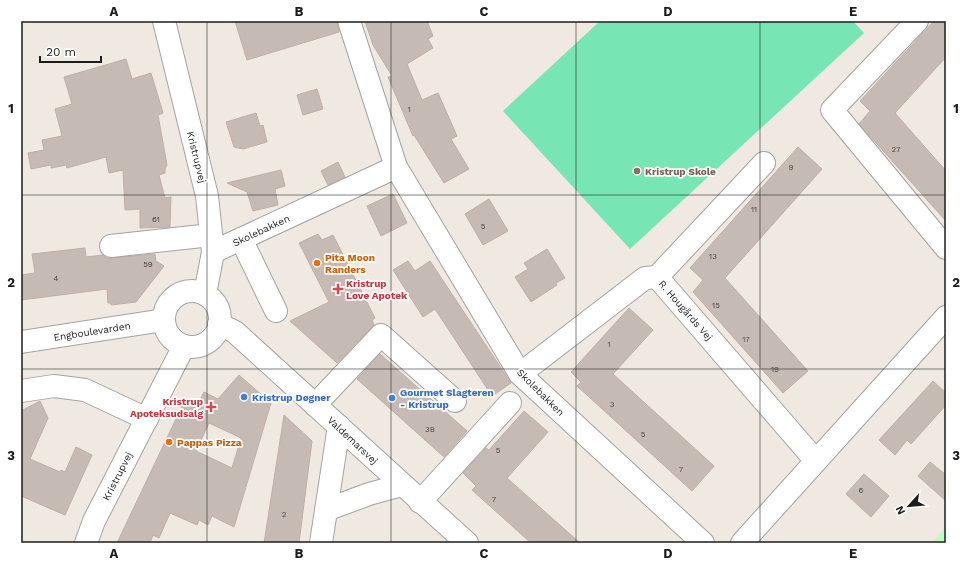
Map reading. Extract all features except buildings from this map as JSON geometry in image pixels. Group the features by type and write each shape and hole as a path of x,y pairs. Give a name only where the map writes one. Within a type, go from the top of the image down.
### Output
{"street":[{"name":"Kristrupvej","path":"164,21 207,196 212,244 205,294"},
{"name":"Skolebakken","path":"349,21 396,167 520,374 703,543"},
{"path":"917,21 832,110 946,248"},
{"name":"R. Hougårds Vej","path":"764,163 657,277 816,461"},
{"name":"Skolebakken","path":"111,246 212,244 241,239 396,167"},
{"path":"241,239 276,311"},
{"path":"520,374 645,278 657,277"},
{"path":"197,291 205,294 212,299 217,306 220,315 220,324 213,338 200,346 192,347 184,346 176,342 166,329 164,320 164,312 168,304 173,298 181,293 197,291"},
{"path":"742,543 946,317"},
{"name":"Engboulevarden","path":"21,342 164,320"},
{"name":"Valdemarsvej","path":"220,324 235,332 420,502 467,543"},
{"path":"315,405 381,335 455,401"},
{"name":"Kristrupvej","path":"86,543 94,521 184,346"},
{"path":"21,391 54,386 85,390 146,419"},
{"path":"420,502 510,403"},
{"path":"321,543 339,426"},
{"path":"326,510 369,494 402,485"}],"green space":[{"name":"Kristrup Skole","path":"600,21 853,21 864,33 630,249 503,111"},
{"path":"946,527 946,543 932,543"}],"place":[{"name":"Kristrup Skole","path":"637,171"},
{"name":"Pita Moon Randers","path":"317,263"},
{"name":"Kristrup Løve Apotek","path":"338,289"},
{"name":"Kristrup Døgner","path":"244,397"},
{"name":"Gourmet Slagteren - Kristrup","path":"392,398"},
{"name":"Kristrup Apoteksudsalg","path":"211,407"},
{"name":"Pappas Pizza","path":"169,442"}]}
